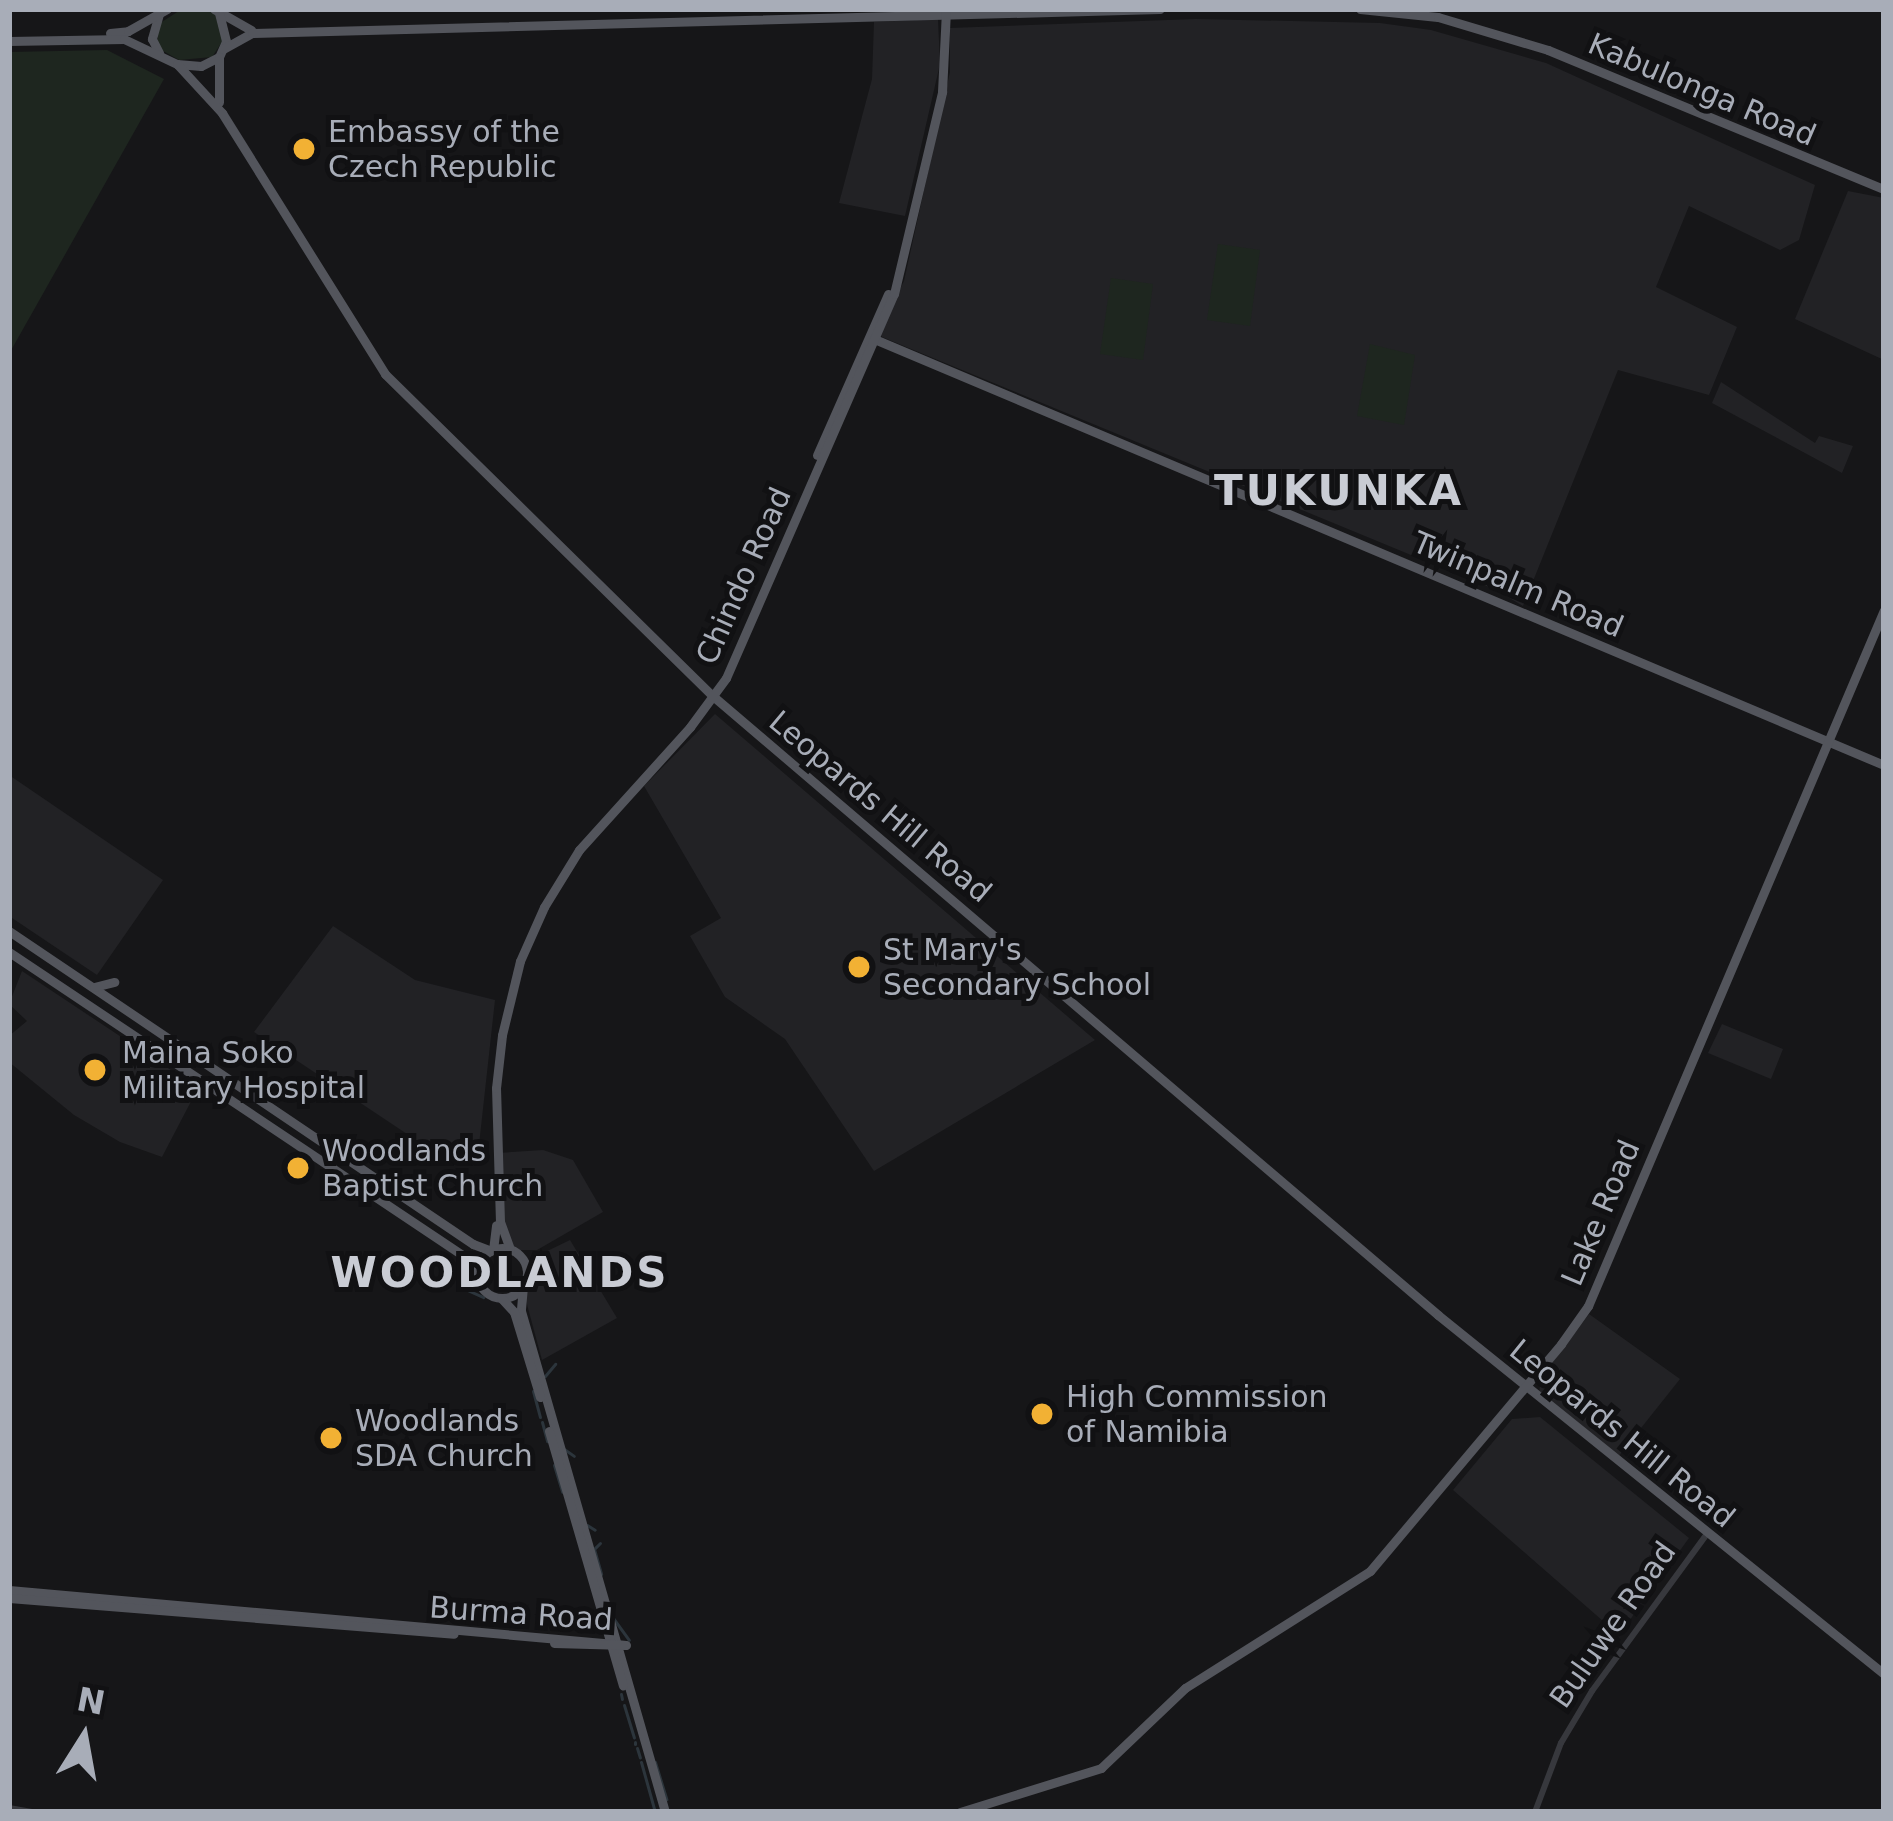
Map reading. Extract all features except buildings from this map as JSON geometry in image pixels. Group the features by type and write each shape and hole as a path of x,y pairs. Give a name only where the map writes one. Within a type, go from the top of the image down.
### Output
{"main road":[{"path":"177,64 201,66 241,35 268,33 1160,9"},
{"name":"Kabulonga Road","path":"1360,9 1438,16 1532,45 1884,189"},
{"path":"216,11 268,33"},
{"name":"Leopards Hill Road","path":"216,11 227,28 215,83 222,113"},
{"path":"9,39 121,33 163,12"},
{"path":"161,55 152,39 163,12"},
{"name":"Chindo Road","path":"510,1249 501,1230 496,1088 520,961 579,850 721,682 899,276 945,72 943,12"},
{"name":"Leopards Hill Road","path":"9,39 124,39 177,64 222,113 385,374 699,682 1524,1386 1884,1674"},
{"name":"Twinpalm Road","path":"872,338 1884,765"},
{"name":"Lake Road","path":"960,1812 1101,1768 1136,1740 1176,1696 1370,1570 1588,1306 1884,610"},
{"path":"699,682 721,682 726,707 703,707 699,682"},
{"name":"Chindo Road","path":"492,1250 494,1070 517,958 575,846 703,707"},
{"path":"1835,728 1847,750"},
{"path":"1810,737 1822,760"},
{"path":"9,931 473,1244 510,1249 527,1267 521,1311 614,1644"},
{"path":"9,952 464,1256 478,1270 482,1287 511,1305 663,1812"},
{"path":"94,987 114,982"},
{"path":"478,1270 492,1250"},
{"path":"501,1298 523,1286"},
{"path":"1537,1371 1540,1398 1513,1400 1510,1374 1537,1371"},
{"name":"Burma Road","path":"9,1594 614,1644"}],"street":[{"name":"Buluwe Road","path":"1535,1812 1562,1743 1592,1691 1707,1534"},
{"path":"9,1808 32,1812"}],"shaded area":[{"path":"182,9 207,9 218,16 224,39 212,57 179,60 158,48 157,25"},
{"path":"938,19 940,64 905,216 839,203 872,79 874,22"},
{"path":"1196,19 1380,23 1431,30 1546,63 1815,185 1799,240 1780,250 1689,206 1656,287 1737,327 1709,395 1618,370 1523,606 1496,590 882,337 879,331 904,281 950,72 950,28"},
{"path":"107,50 164,79 9,354 9,52"},
{"path":"1848,191 1884,198 1884,360 1795,319"},
{"path":"1218,244 1260,250 1250,326 1207,320"},
{"path":"1111,278 1153,284 1143,360 1100,354"},
{"path":"1370,344 1415,355 1404,425 1357,416"},
{"path":"1721,382 1815,443 1819,436 1853,446 1842,473 1712,403"},
{"name":"St Mary's Secondary School","path":"715,714 1095,1040 874,1171 785,1039 725,997 690,936 721,918 644,786"},
{"path":"9,775 163,880 97,975 9,916"},
{"path":"333,926 415,980 495,1000 478,1154 440,1156 254,1032"},
{"name":"Maina Soko Military Hospital","path":"22,971 198,1088 162,1157 120,1142 74,1115 9,1062 9,1036 27,1021 9,1004"},
{"path":"1722,1024 1783,1049 1771,1079 1708,1053"},
{"path":"543,1150 573,1160 603,1212 537,1250 518,1250 501,1235 497,1153"},
{"path":"570,1240 617,1318 542,1360 525,1297 539,1255"},
{"path":"1589,1314 1680,1379 1618,1457 1539,1394 1541,1377"},
{"path":"1540,1417 1689,1538 1619,1635 1453,1490 1512,1419"}],"waterway":[{"path":"465,1289 483,1297"},
{"path":"545,1376 555,1364"},
{"path":"533,1391 540,1417"},
{"path":"542,1422 547,1441"},
{"path":"564,1449 574,1456"},
{"path":"554,1465 562,1492"},
{"path":"587,1525 595,1530"},
{"path":"600,1543 594,1549 601,1574"},
{"path":"613,1618 629,1640"},
{"path":"621,1694 622,1699"},
{"path":"624,1705 634,1738"},
{"path":"637,1748 640,1758"},
{"path":"641,1762 655,1812"},
{"path":"655,1762 666,1799"}],"place":[{"name":"Embassy of the Czech Republic","path":"304,149"},
{"name":"St Mary's Secondary School","path":"859,967"},
{"name":"Maina Soko Military Hospital","path":"95,1070"},
{"name":"Woodlands Baptist Church","path":"298,1168"},
{"name":"High Commission of Namibia","path":"1042,1414"},
{"name":"Woodlands SDA Church","path":"331,1438"}],"district":[{"name":"TUKUNKA","path":"1339,491"},
{"name":"WOODLANDS","path":"500,1273"}]}
